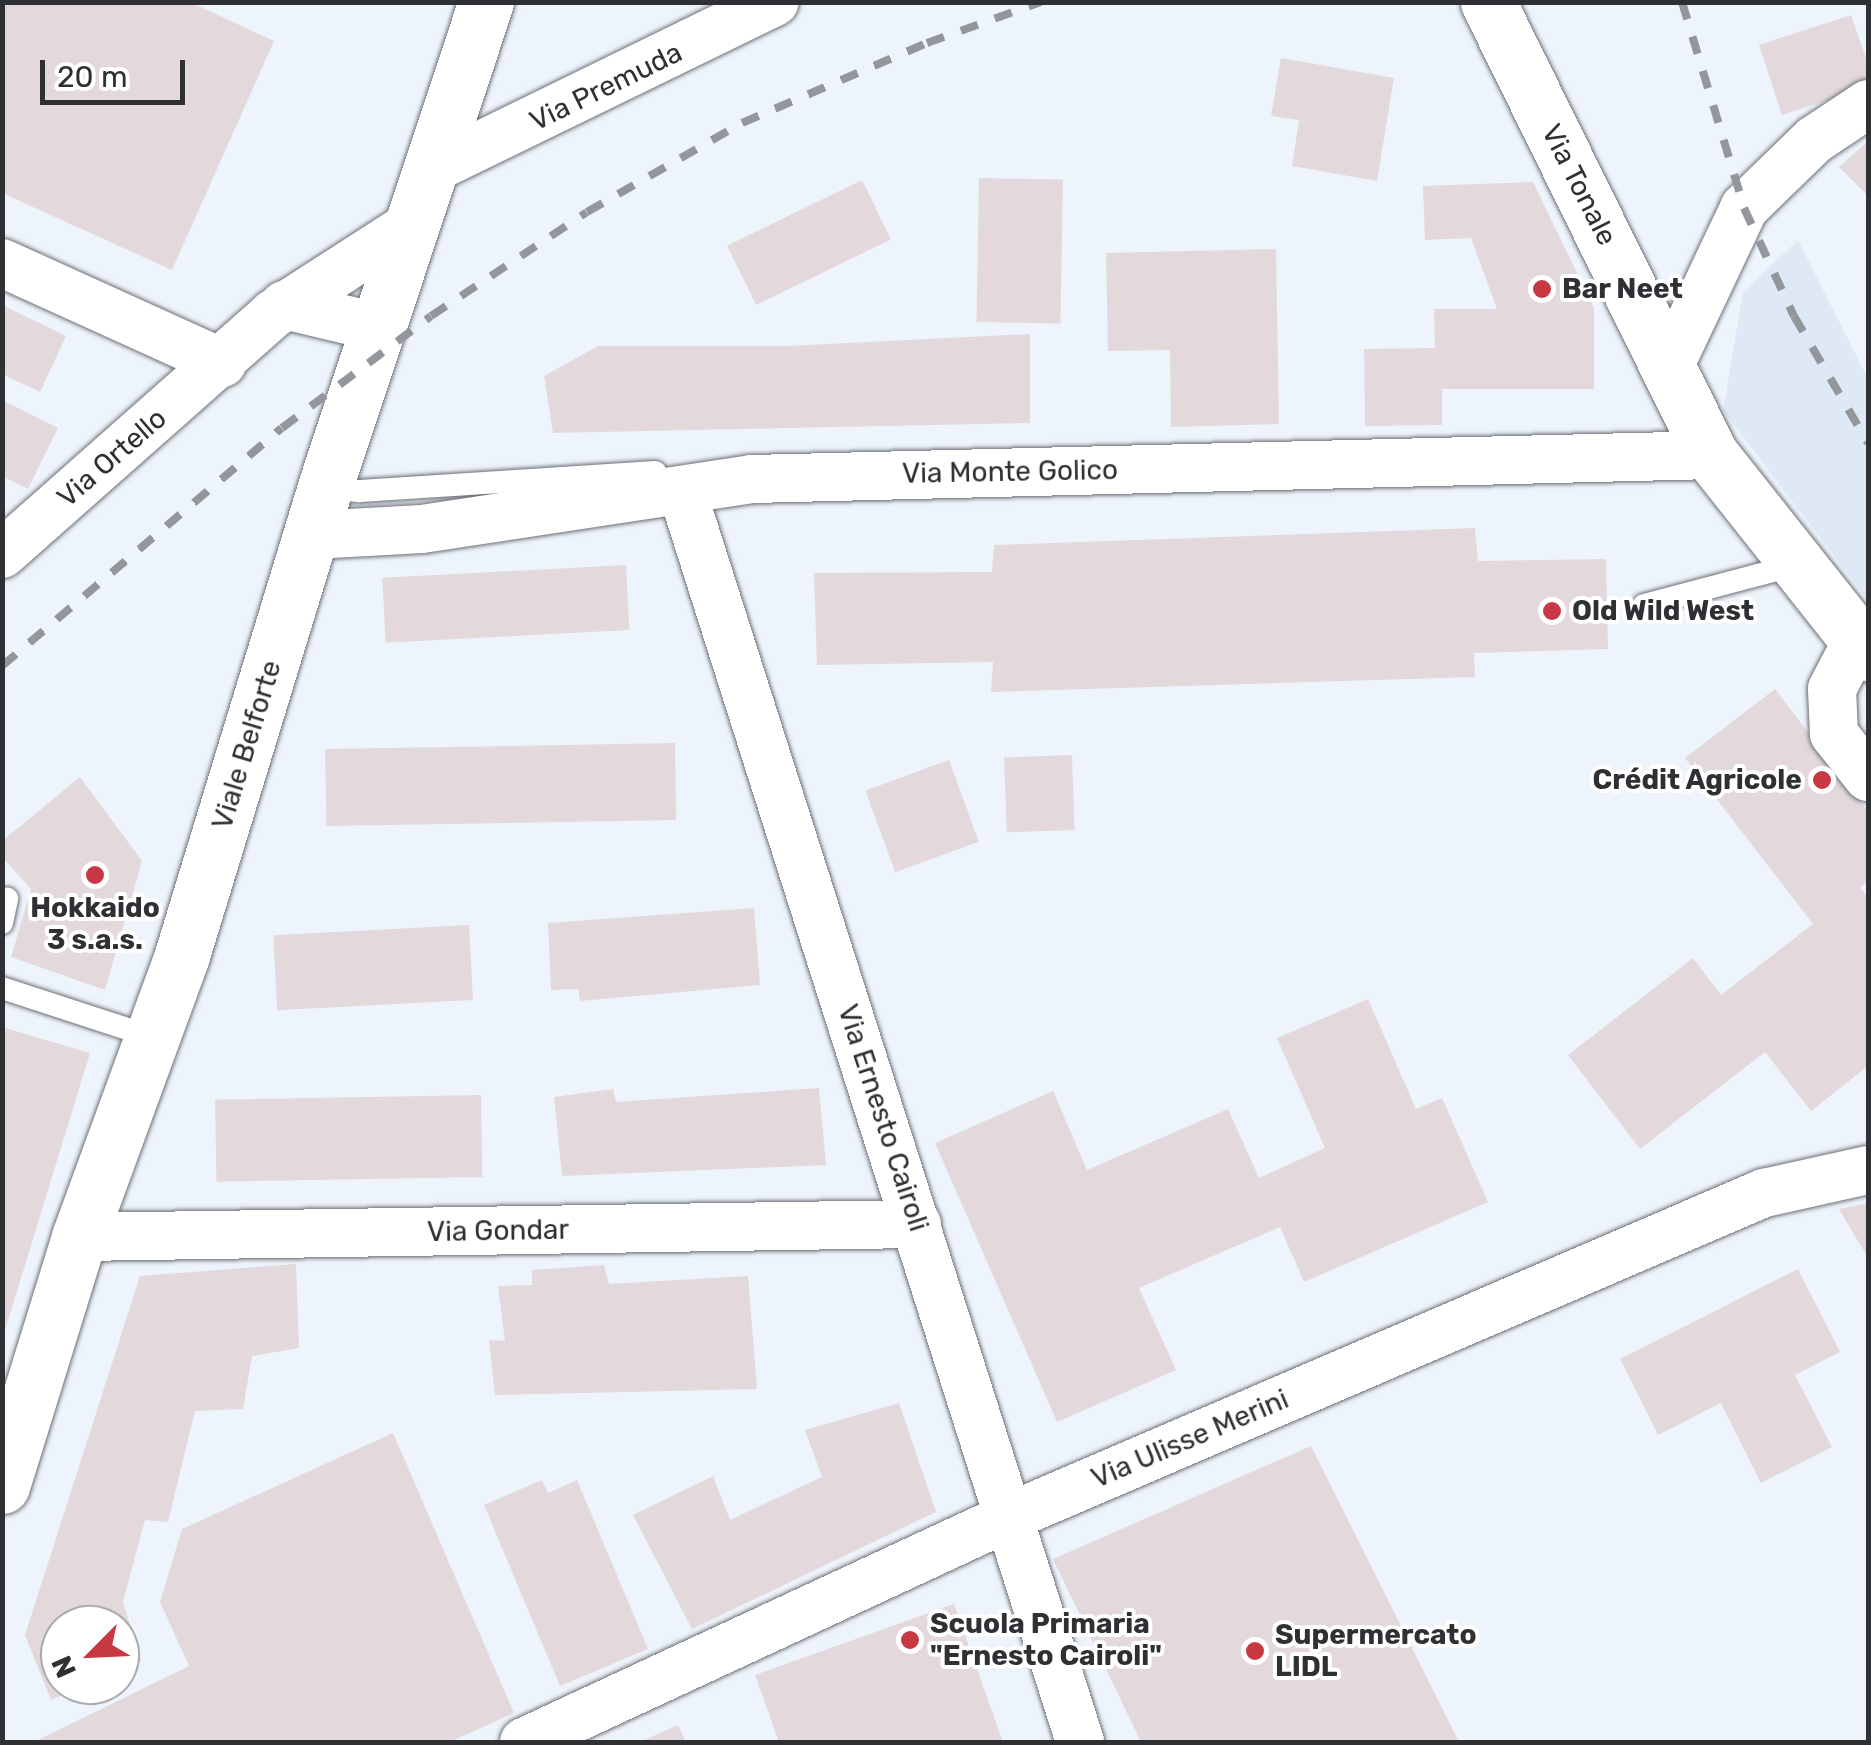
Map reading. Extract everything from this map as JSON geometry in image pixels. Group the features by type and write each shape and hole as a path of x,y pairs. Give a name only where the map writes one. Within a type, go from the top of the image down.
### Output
{"main road":[{"name":"Viale Belforte","path":"2,1486 78,1237 152,1037 486,2"},
{"name":"Via Tonale","path":"1488,2 1711,455 1863,646"}],"street":[{"name":"Via Premuda","path":"434,168 775,2"},
{"path":"1670,367 1744,208 1814,140 1868,104"},
{"name":"Via Ortello","path":"2,554 284,305 411,225"},
{"path":"2,263 222,363"},
{"path":"284,305 381,328"},
{"name":"Via Monte Golico","path":"319,511 422,529 611,497 683,494 752,479 1711,455"},
{"name":"Via Ernesto Cairoli","path":"683,494 1080,1742"},
{"name":"Via Tonale","path":"1863,646 1832,688 1834,734 1868,777"},
{"name":"Via Ulisse Merini","path":"524,1742 1009,1516 1764,1193 1868,1170"},
{"name":"Via Gondar","path":"78,1237 917,1224"}],"lane":[{"path":"319,511 360,491 703,470 752,479"},
{"path":"1644,605 1798,564"},
{"path":"2,923 7,899"},
{"path":"2,988 152,1037"}],"shaded area":[{"path":"1798,240 1868,379 1868,600 1723,411 1743,292"}],"building":[{"path":"2,2 190,2 274,41 172,270 2,193"},
{"path":"1851,15 1868,64 1868,87 1782,115 1759,45"},
{"path":"1281,58 1394,78 1377,181 1292,166 1299,120 1271,116"},
{"path":"1868,141 1868,196 1839,167"},
{"path":"979,178 1063,179 1060,323 976,322"},
{"path":"862,180 891,239 756,305 727,246"},
{"path":"1533,182 1594,308 1594,389 1442,389 1442,425 1365,426 1364,349 1435,348 1434,309 1497,309 1471,238 1425,240 1423,186"},
{"path":"1276,249 1279,424 1171,427 1170,350 1108,351 1106,253"},
{"path":"2,305 66,336 40,392 2,374"},
{"path":"1030,334 1030,423 553,433 544,376 598,346 787,346"},
{"path":"2,400 58,428 28,489 2,476"},
{"path":"1475,528 1478,561 1606,559 1608,649 1474,653 1475,677 991,692 993,662 817,665 814,573 992,572 994,545"},
{"path":"626,565 629,630 386,643 382,578"},
{"path":"1775,689 1868,811 1868,881 1860,887 1868,898 1868,1066 1811,1111 1765,1052 1640,1149 1568,1055 1693,958 1721,995 1813,924 1685,758"},
{"path":"675,743 676,820 326,826 325,749"},
{"path":"1072,755 1075,830 1007,832 1004,757"},
{"path":"949,760 979,842 895,872 865,790"},
{"path":"80,777 142,861 105,990 11,957 31,889 2,857 2,841"},
{"path":"754,908 760,985 580,1001 578,989 551,990 548,923"},
{"path":"469,925 473,1000 277,1010 273,935"},
{"path":"1368,999 1416,1109 1442,1098 1488,1202 1304,1282 1280,1227 1139,1288 1176,1370 1057,1422 935,1143 1053,1091 1087,1170 1228,1109 1259,1178 1325,1148 1277,1038"},
{"path":"2,1027 90,1053 3,1337 2,1337"},
{"path":"819,1088 826,1165 562,1176 554,1097 613,1089 616,1102"},
{"path":"481,1095 482,1177 216,1182 215,1100"},
{"path":"1868,1203 1868,1258 1839,1209"},
{"path":"296,1264 299,1348 252,1356 243,1409 195,1411 168,1522 145,1520 124,1605 40,1605 40,1672 25,1635 140,1276"},
{"path":"604,1265 609,1284 748,1276 757,1389 495,1395 489,1340 505,1341 498,1286 532,1285 532,1270"},
{"path":"1798,1269 1840,1352 1795,1375 1832,1447 1761,1483 1721,1403 1658,1435 1620,1359"},
{"path":"899,1403 936,1512 692,1629 633,1515 713,1476 730,1520 822,1477 805,1430"},
{"path":"393,1433 514,1713 450,1742 34,1742 109,1705 140,1705 140,1690 189,1666 160,1602 182,1529"},
{"name":"Supermercato LIDL","path":"1311,1446 1459,1742 1141,1742 1053,1559"},
{"path":"542,1480 548,1493 577,1480 648,1649 560,1686 484,1505"},
{"name":"Scuola Primaria \"Ernesto Cairoli\"","path":"954,1604 1003,1742 779,1742 755,1675"},
{"path":"678,1725 686,1742 640,1742"}],"railway":[{"path":"2,666 282,428 431,316 587,212 742,123 927,43 1041,2"},
{"path":"1682,2 1744,208 1794,316 1868,443"}],"place":[{"name":"Bar Neet","path":"1542,289"},
{"name":"Old Wild West","path":"1552,611"},
{"name":"Crédit Agricole","path":"1822,780"},
{"name":"Hokkaido 3 s.a.s.","path":"95,875"},
{"name":"Scuola Primaria \"Ernesto Cairoli\"","path":"910,1640"},
{"name":"Supermercato LIDL","path":"1255,1651"}]}
